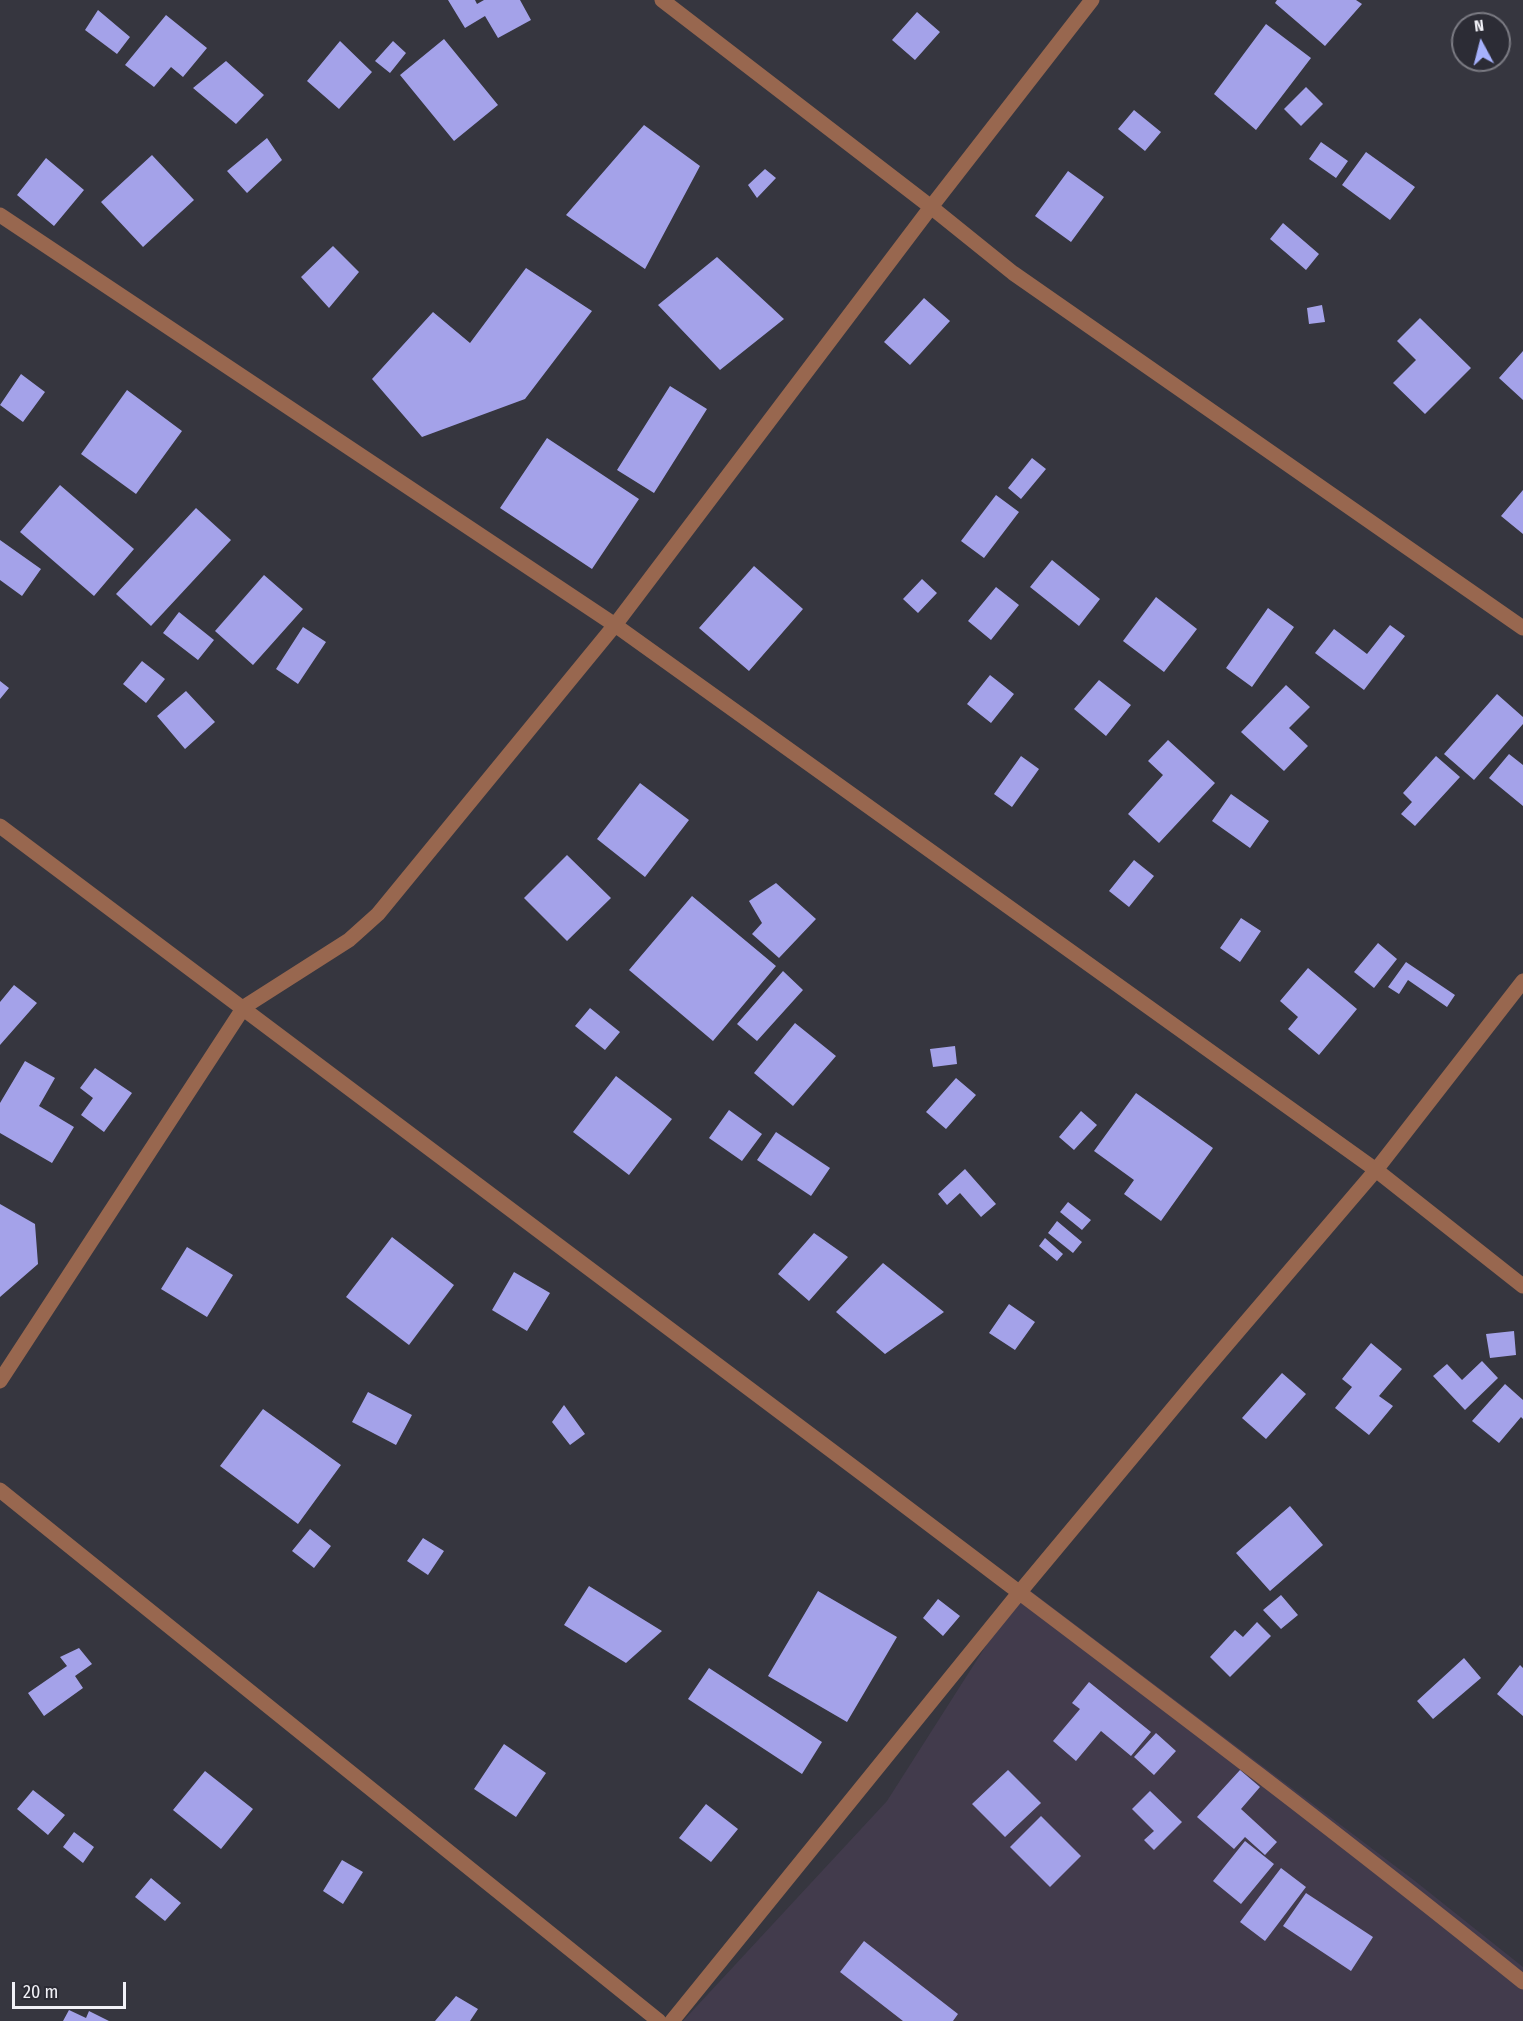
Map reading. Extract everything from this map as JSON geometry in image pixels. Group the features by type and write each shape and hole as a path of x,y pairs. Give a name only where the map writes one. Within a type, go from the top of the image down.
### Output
{"street":[{"path":"662,0 1013,273 1523,628"},
{"path":"0,1381 244,1007 349,940 378,914 615,625 931,207 1092,0"},
{"path":"0,215 615,625 1376,1170 1523,1286"},
{"path":"0,826 244,1007 1019,1593 1412,1892 1523,1982"},
{"path":"672,2021 1019,1593 1376,1170 1523,981"},
{"path":"0,1490 659,2021"}],"shaded area":[{"path":"1024,1586 1415,1881 1523,1967 1523,2021 683,2021 887,1801"}],"building":[{"path":"448,0 475,0 477,4 484,0 520,0 531,20 498,38 485,16 465,28"},
{"path":"1277,0 1356,0 1362,4 1325,46 1275,3"},
{"path":"98,10 130,37 117,54 85,30"},
{"path":"917,12 940,32 915,60 892,40"},
{"path":"166,15 207,48 183,77 171,67 154,87 125,65"},
{"path":"1266,24 1311,58 1256,130 1214,94"},
{"path":"444,39 498,105 454,141 400,75"},
{"path":"340,41 372,72 339,109 307,81"},
{"path":"393,41 406,53 390,73 375,61"},
{"path":"226,61 264,95 236,124 193,88"},
{"path":"1306,87 1323,104 1301,126 1284,109"},
{"path":"1134,110 1161,132 1145,151 1118,129"},
{"path":"644,125 700,166 645,269 566,215"},
{"path":"267,138 282,160 247,193 227,171"},
{"path":"1321,142 1348,161 1336,178 1309,159"},
{"path":"1366,152 1415,187 1390,220 1342,185"},
{"path":"152,155 194,200 143,247 101,202"},
{"path":"46,158 84,190 54,226 17,195"},
{"path":"765,169 776,178 757,198 748,185"},
{"path":"1068,171 1104,197 1071,242 1035,216"},
{"path":"1283,223 1319,254 1306,270 1270,239"},
{"path":"333,246 359,272 329,308 301,277"},
{"path":"717,257 784,319 720,370 658,305"},
{"path":"526,268 592,311 525,399 422,437 372,379 433,312 470,343"},
{"path":"924,298 950,321 910,365 884,342"},
{"path":"1322,305 1325,322 1309,324 1307,308"},
{"path":"1420,318 1471,368 1425,414 1393,383 1416,360 1397,341"},
{"path":"1523,351 1523,400 1499,378"},
{"path":"21,374 45,392 23,422 0,405"},
{"path":"670,386 707,409 654,493 617,470"},
{"path":"127,390 182,431 136,494 81,454"},
{"path":"547,438 639,499 592,569 500,508"},
{"path":"1032,458 1046,469 1021,499 1008,488"},
{"path":"60,485 134,549 94,596 20,532"},
{"path":"1523,490 1523,534 1501,516"},
{"path":"996,495 1019,512 984,558 961,541"},
{"path":"196,508 231,540 151,626 116,594"},
{"path":"0,540 41,569 22,596 0,580"},
{"path":"1052,560 1100,599 1079,626 1030,587"},
{"path":"754,566 803,609 749,671 699,628"},
{"path":"264,575 303,609 253,665 215,631"},
{"path":"922,579 937,593 918,613 903,599"},
{"path":"996,587 1019,605 991,640 968,621"},
{"path":"1156,597 1197,629 1164,672 1123,641"},
{"path":"1268,608 1294,627 1252,687 1226,668"},
{"path":"179,612 214,640 198,660 163,633"},
{"path":"1390,625 1405,636 1364,690 1315,653 1334,629 1367,654"},
{"path":"303,627 326,642 298,684 276,669"},
{"path":"142,661 165,679 146,703 123,684"},
{"path":"990,675 1014,694 991,723 967,704"},
{"path":"1099,680 1131,705 1106,736 1074,709"},
{"path":"0,681 9,688 0,699"},
{"path":"1286,685 1310,707 1289,728 1308,746 1284,771 1241,732"},
{"path":"186,691 215,722 185,749 157,716"},
{"path":"1497,694 1523,717 1523,724 1474,780 1444,754"},
{"path":"1168,740 1215,783 1159,843 1128,814 1163,775 1148,761"},
{"path":"1509,754 1523,765 1523,806 1489,778"},
{"path":"1021,756 1039,769 1012,807 994,794"},
{"path":"1436,756 1460,777 1415,826 1401,814 1412,802 1403,793"},
{"path":"640,783 689,820 645,877 597,839"},
{"path":"1231,794 1269,821 1250,848 1212,821"},
{"path":"567,855 611,898 567,941 524,898"},
{"path":"1134,860 1154,876 1129,907 1109,891"},
{"path":"776,883 816,919 779,958 752,934 762,923 749,901"},
{"path":"692,896 776,966 713,1041 629,970"},
{"path":"1241,918 1261,931 1240,962 1220,948"},
{"path":"1378,943 1397,959 1374,988 1354,972"},
{"path":"1406,962 1455,995 1447,1007 1408,980 1399,994 1388,987"},
{"path":"1308,968 1357,1009 1319,1055 1288,1029 1298,1017 1280,1001"},
{"path":"783,971 803,990 757,1041 737,1024"},
{"path":"14,985 37,1003 0,1045 0,1002"},
{"path":"590,1008 620,1032 605,1050 575,1026"},
{"path":"795,1023 836,1056 793,1106 754,1073"},
{"path":"955,1046 957,1064 933,1067 930,1049"},
{"path":"25,1061 55,1078 39,1106 74,1127 52,1163 0,1133 0,1103"},
{"path":"95,1068 132,1093 104,1132 81,1115 93,1098 80,1088"},
{"path":"616,1076 672,1119 629,1175 573,1132"},
{"path":"956,1078 976,1095 946,1129 926,1112"},
{"path":"1136,1093 1213,1148 1161,1221 1124,1194 1134,1180 1094,1151"},
{"path":"729,1110 762,1134 742,1161 709,1138"},
{"path":"1081,1111 1097,1125 1074,1150 1059,1137"},
{"path":"776,1132 830,1168 811,1196 757,1160"},
{"path":"965,1169 996,1204 981,1217 960,1193 947,1205 938,1194"},
{"path":"1068,1202 1091,1220 1082,1230 1060,1212"},
{"path":"0,1204 35,1224 38,1264 0,1297"},
{"path":"1057,1221 1082,1242 1073,1253 1048,1233"},
{"path":"814,1233 848,1257 809,1301 778,1274"},
{"path":"392,1237 454,1285 409,1345 346,1297"},
{"path":"1045,1238 1063,1254 1057,1261 1039,1246"},
{"path":"187,1247 233,1275 207,1317 161,1289"},
{"path":"883,1263 944,1312 885,1354 836,1312"},
{"path":"514,1272 550,1293 527,1331 492,1310"},
{"path":"1009,1304 1035,1322 1015,1350 989,1333"},
{"path":"1514,1331 1516,1355 1490,1358 1486,1334"},
{"path":"1371,1343 1402,1369 1379,1396 1393,1406 1369,1435 1335,1408 1352,1387 1342,1379"},
{"path":"1482,1361 1498,1378 1465,1410 1433,1376 1447,1364 1462,1380"},
{"path":"1282,1373 1306,1394 1266,1439 1242,1418"},
{"path":"1505,1384 1523,1400 1523,1419 1521,1417 1499,1443 1472,1421"},
{"path":"368,1392 412,1415 396,1445 352,1422"},
{"path":"564,1405 585,1434 570,1445 552,1422"},
{"path":"263,1409 341,1465 298,1524 220,1466"},
{"path":"1290,1506 1323,1545 1270,1591 1236,1553"},
{"path":"310,1529 331,1546 314,1568 292,1551"},
{"path":"423,1538 444,1551 428,1575 407,1561"},
{"path":"589,1586 662,1631 626,1663 564,1625"},
{"path":"818,1591 897,1637 847,1722 768,1676"},
{"path":"1281,1595 1298,1615 1281,1629 1263,1610"},
{"path":"938,1599 960,1616 943,1636 923,1618"},
{"path":"1257,1622 1271,1636 1230,1677 1210,1657 1235,1630 1243,1637"},
{"path":"79,1648 92,1664 75,1676 83,1688 44,1716 28,1693 67,1666 60,1657"},
{"path":"1464,1658 1481,1678 1433,1719 1417,1701"},
{"path":"1520,1665 1523,1668 1523,1716 1497,1694"},
{"path":"709,1668 822,1742 802,1774 688,1699"},
{"path":"1089,1682 1151,1732 1131,1756 1101,1731 1076,1761 1053,1741 1080,1709 1072,1703"},
{"path":"1156,1733 1176,1751 1154,1775 1134,1757"},
{"path":"504,1744 546,1773 516,1817 474,1789"},
{"path":"1008,1770 1041,1803 1005,1837 972,1804"},
{"path":"1240,1770 1260,1787 1241,1809 1277,1842 1265,1855 1245,1837 1234,1849 1197,1817"},
{"path":"205,1771 253,1809 221,1849 173,1810"},
{"path":"33,1790 65,1815 48,1835 17,1809"},
{"path":"1150,1791 1182,1822 1154,1850 1144,1840 1154,1831 1132,1809"},
{"path":"706,1804 738,1829 711,1862 679,1838"},
{"path":"1041,1816 1081,1856 1050,1887 1010,1847"},
{"path":"74,1832 94,1847 83,1863 63,1847"},
{"path":"1245,1841 1274,1864 1241,1904 1213,1881"},
{"path":"342,1860 363,1872 343,1904 323,1891"},
{"path":"1281,1868 1306,1887 1265,1941 1240,1922"},
{"path":"151,1878 181,1903 165,1921 135,1897"},
{"path":"1306,1893 1373,1937 1351,1971 1283,1926"},
{"path":"864,1941 958,2014 953,2021 903,2021 840,1972"},
{"path":"456,1996 478,2009 470,2021 435,2021"},
{"path":"69,2010 86,2018 89,2011 109,2021 63,2021"}]}
